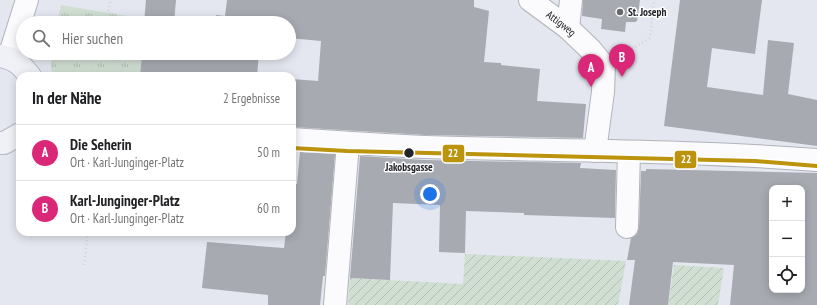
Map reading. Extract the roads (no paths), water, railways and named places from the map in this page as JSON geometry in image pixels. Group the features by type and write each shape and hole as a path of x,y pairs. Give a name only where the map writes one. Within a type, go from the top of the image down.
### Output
{"main road":[{"path":"4,57 21,65 27,72"},
{"path":"0,143 4,143 16,136"}],"street":[{"path":"21,16 27,0"},
{"name":"Attigweg","path":"530,0 568,28 597,58 603,92 595,151"},
{"path":"568,28 571,0"},
{"path":"4,57 16,27"},
{"path":"296,139 424,147 756,156 817,160"},
{"path":"335,305 348,143"},
{"path":"627,226 629,152"}],"place":[{"name":"St. Joseph","path":"620,12"},
{"name":"Karl-Junginger-Platz","path":"622,77"},
{"name":"Die Seherin","path":"591,87"},
{"name":"Jakobsgasse","path":"409,153"}]}
